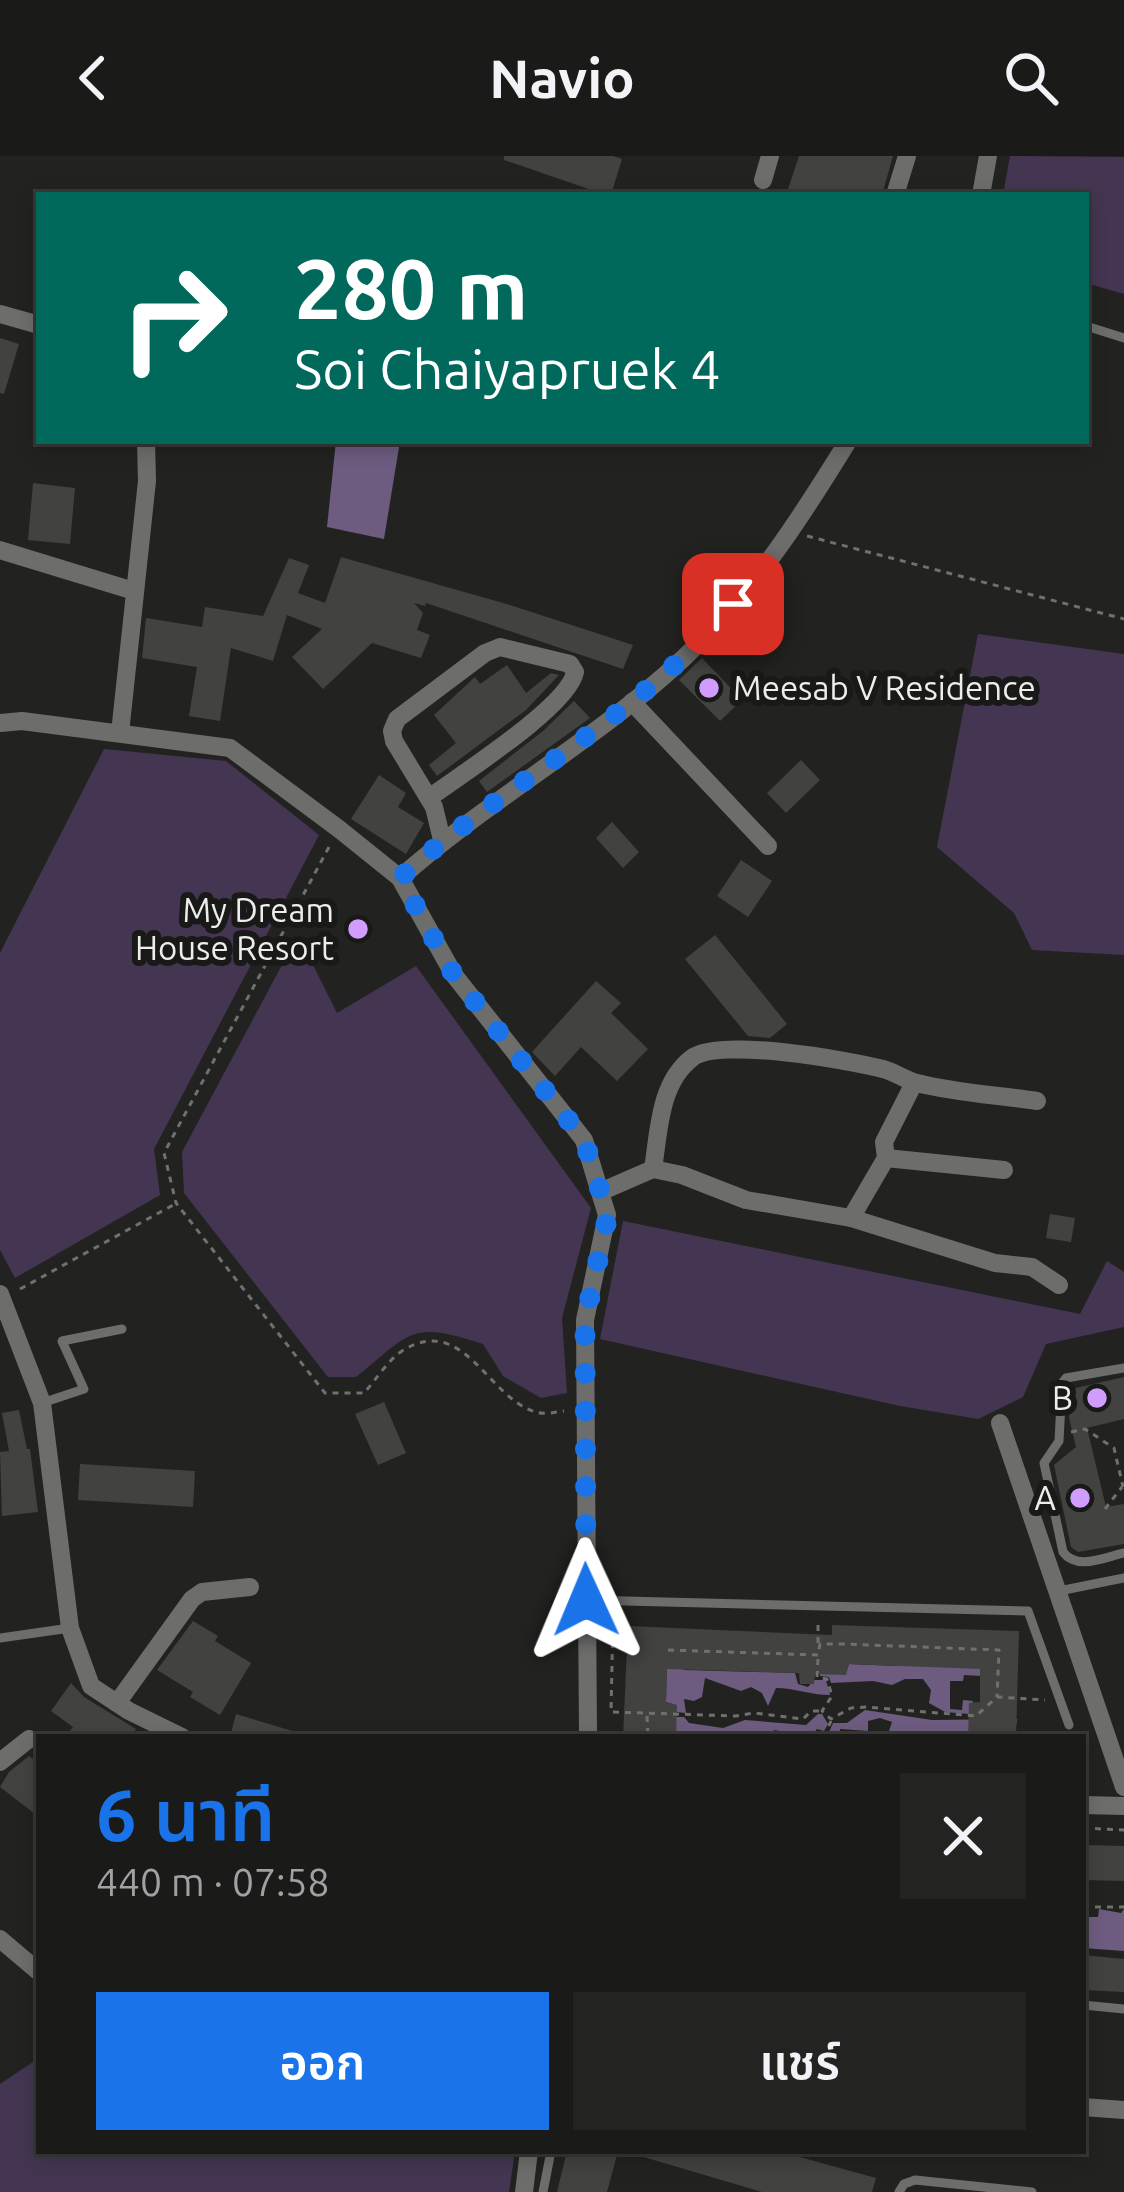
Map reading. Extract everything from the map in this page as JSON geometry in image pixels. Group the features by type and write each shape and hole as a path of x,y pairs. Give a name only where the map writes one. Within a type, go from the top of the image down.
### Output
{"street":[{"path":"763,180 770,156"},
{"path":"896,192 907,156"},
{"path":"982,192 988,156"},
{"path":"0,314 36,324"},
{"path":"120,733 147,481 146,444"},
{"path":"400,878 442,840 524,785 632,702 703,640 792,532 846,444"},
{"path":"0,550 134,591"},
{"path":"429,798 547,710 573,682 570,664 500,647 485,653 397,719 394,741 429,798 442,840"},
{"path":"632,702 768,846"},
{"path":"0,723 22,721 230,748 400,878 454,975 584,1140 608,1215 585,1320 588,1734"},
{"path":"653,1169 663,1104 681,1067 697,1053 720,1047 889,1070 914,1083 1037,1101"},
{"path":"850,1218 886,1158 884,1142 914,1083"},
{"path":"886,1158 1004,1170"},
{"path":"600,1192 653,1169 682,1174 746,1200 850,1218 995,1263 1033,1267 1059,1285"},
{"path":"1,1297 42,1403 70,1628 91,1686 176,1734"},
{"path":"1000,1423 1124,1786"},
{"path":"117,1703 192,1599 202,1592 250,1587"},
{"path":"0,1762 28,1739"},
{"path":"1086,1805 1124,1806"},
{"path":"0,1939 36,1969"},
{"path":"1086,2107 1124,2110"},
{"path":"524,2192 529,2154"}],"lane":[{"path":"1089,327 1124,338"},
{"path":"42,1403 84,1389 62,1341 122,1329"},
{"path":"1124,1368 1066,1378 1059,1438 1044,1463 1063,1552 1069,1560 1124,1552"},
{"path":"1034,1526 1057,1521"},
{"path":"1056,1592 1124,1578"},
{"path":"586,1600 1028,1611 1069,1725"},
{"path":"0,1638 70,1628"},
{"path":"1086,2005 1124,2008"},
{"path":"543,2192 550,2154"},
{"path":"899,2192 915,2180 1032,2192"}],"path":[{"path":"792,532 1124,619"},
{"path":"339,829 164,1153 176,1203 325,1393 364,1393 402,1351 436,1341 472,1356 502,1393 538,1413 584,1409"},
{"path":"1,1297 176,1203"},
{"path":"1059,1438 1085,1429 1114,1448 1124,1487 1106,1508"},
{"path":"613,1600 611,1712 754,1713 803,1720 811,1711 831,1719"},
{"path":"819,1607 818,1677 827,1679 832,1696 823,1712"},
{"path":"818,1655 820,1644 999,1650 998,1697"},
{"path":"668,1650 818,1655"},
{"path":"825,1734 831,1719 851,1708 976,1716 998,1697 1043,1701 1059,1697"},
{"path":"647,1713 648,1734"},
{"path":"1086,1828 1124,1830"},
{"path":"1086,1907 1124,1907"}],"shaded area":[{"path":"1010,156 1124,157 1124,294 1089,284 1089,192 1004,192"},
{"path":"336,444 400,444 384,539 327,527"},
{"path":"978,634 1124,654 1124,955 1032,950 1014,913 937,847"},
{"path":"104,749 226,761 319,835 154,1149 160,1195 15,1278 0,1250 0,953"},
{"path":"298,935 337,1013 416,966 591,1208 562,1318 567,1393 541,1398 503,1376 483,1344 441,1333 401,1340 356,1377 328,1377 184,1193 182,1152"},
{"path":"623,1221 1080,1314 1107,1261 1124,1272 1124,1327 1046,1344 1023,1397 978,1419 900,1406 600,1339"},
{"path":"820,1647 846,1671 849,1664 898,1666 899,1649 980,1651 981,1676 964,1675 963,1681 950,1681 950,1709 962,1710 963,1700 973,1701 969,1714 945,1712 929,1703 931,1690 923,1679 892,1685 831,1683 829,1677 820,1676"},
{"path":"667,1653 684,1670 795,1673 798,1684 808,1687 814,1680 826,1680 830,1695 776,1688 768,1706 762,1693 751,1687 741,1691 705,1678 702,1697 684,1699 686,1713 676,1712 676,1705 666,1702"},
{"path":"865,1710 932,1720 1017,1719 1015,1732 889,1731 892,1722 880,1718 868,1721 868,1731 840,1729 839,1734 828,1734 833,1723 847,1723"},
{"path":"818,1714 828,1724 813,1734 774,1730 773,1734 658,1734 676,1717 723,1728 745,1720 806,1725"},
{"path":"1099,1909 1121,1913 1124,1909 1124,1951 1086,1948 1086,1917 1098,1917"},
{"path":"36,2060 36,2154 515,2154 509,2192 0,2192 0,2084"}],"building":[{"path":"504,156 622,159 612,192 597,192 504,160"},
{"path":"799,156 893,156 883,192 787,192"},
{"path":"0,338 19,344 4,394 0,393"},
{"path":"33,483 75,488 70,544 28,540"},
{"path":"341,557 633,645 623,669 426,603 414,603 423,613 417,630 430,635 421,658 372,643 323,689 292,657 322,629 287,615 273,661 231,648 220,721 189,716 197,667 142,658 146,618 202,627 205,607 263,616 289,558 309,565 298,593 325,603"},
{"name":"Meesab V Residence","path":"702,658 742,700 720,721 679,680"},
{"path":"507,665 526,693 551,673 559,675 526,710 437,776 429,765 456,743 434,715 475,677 480,684"},
{"path":"574,701 590,718 487,792 479,781"},
{"path":"801,760 820,780 786,813 767,793"},
{"path":"379,775 406,793 398,807 424,823 406,854 351,819"},
{"path":"612,822 639,852 623,868 596,838"},
{"path":"741,860 772,881 748,917 717,896"},
{"path":"715,935 787,1024 770,1038 748,1036 685,959"},
{"path":"596,981 621,1003 611,1013 648,1049 617,1081 581,1047 555,1076 532,1052"},
{"path":"1050,1214 1075,1218 1071,1242 1046,1238"},
{"name":"A","path":"1124,1377 1124,1419 1087,1428 1106,1507 1124,1504 1124,1544 1078,1552 1071,1547 1054,1465 1076,1447 1069,1418 1071,1389"},
{"path":"384,1402 406,1453 378,1465 355,1414"},
{"path":"19,1410 30,1449 38,1512 2,1516 0,1452 9,1451 2,1413"},
{"path":"80,1464 195,1471 193,1507 78,1500"},
{"path":"193,1621 251,1663 220,1715 157,1670"},
{"path":"832,1625 1019,1631 1016,1734 968,1734 969,1703 980,1702 980,1669 849,1664 846,1675 815,1674 814,1684 800,1684 799,1673 667,1669 666,1702 677,1705 676,1734 623,1734 628,1626 832,1635"},
{"path":"71,1683 84,1697 136,1729 132,1734 67,1734 73,1727 51,1711"},
{"path":"236,1714 299,1733 299,1734 231,1734"},
{"path":"29,1756 36,1762 36,1815 0,1787 9,1772"},
{"path":"1086,1845 1124,1846 1124,1881 1086,1880"},
{"path":"1086,1955 1124,1959 1124,1992 1086,1990"},
{"path":"566,2154 617,2154 607,2192 557,2192"},
{"path":"789,2154 876,2178 872,2192 762,2192 637,2155"}],"place":[{"name":"Meesab V Residence","path":"709,688"},
{"name":"My Dream House Resort","path":"358,929"},
{"name":"B","path":"1097,1398"},
{"name":"A","path":"1080,1498"}],"route":[{"path":"586,1600 585,1320 608,1215 584,1140 454,975 400,878 442,840 524,785 632,702 703,640 733,604"}]}
